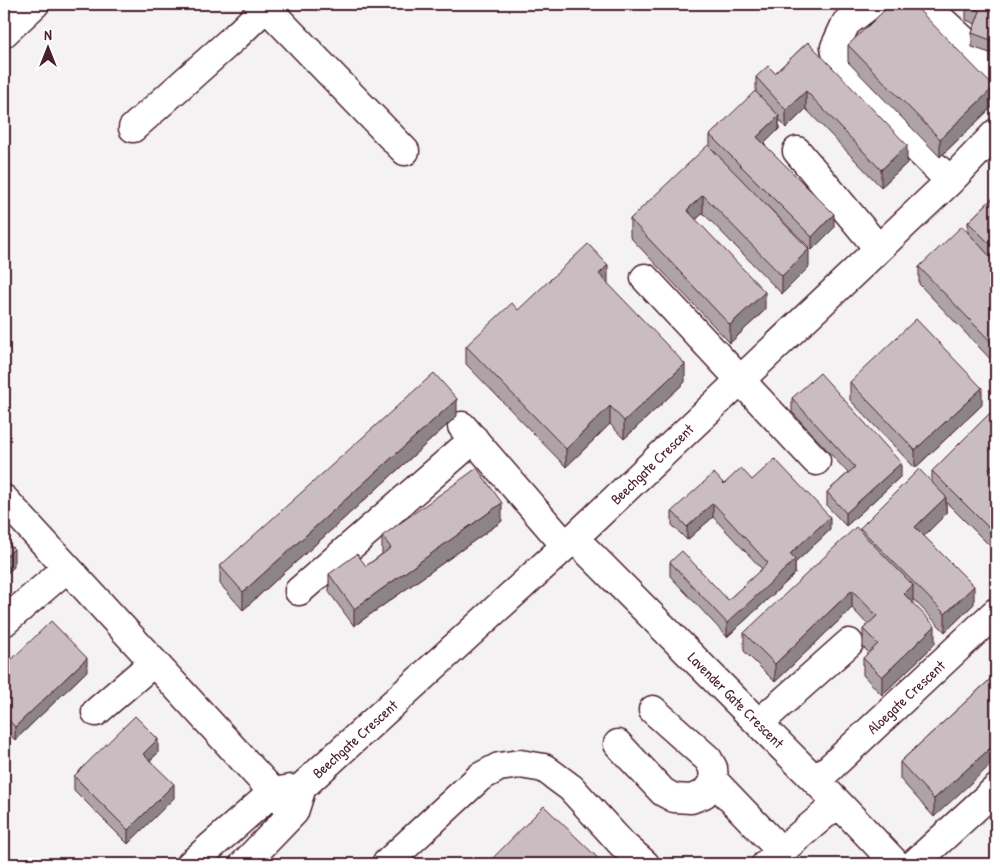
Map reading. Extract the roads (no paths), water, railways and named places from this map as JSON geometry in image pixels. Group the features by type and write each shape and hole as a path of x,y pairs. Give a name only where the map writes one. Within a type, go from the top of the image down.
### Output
{"lane":[{"path":"4,33 35,4"},
{"path":"871,4 846,23 835,47 838,63 848,81 950,181"},
{"path":"922,4 996,70"},
{"path":"133,128 236,36 264,6 405,151"},
{"name":"Beechgate Crescent","path":"244,864 298,800 878,248 950,181 993,145"},
{"path":"797,151 878,248"},
{"path":"645,278 816,461"},
{"name":"Lavender Gate Crescent","path":"299,591 468,433 570,542 759,723 896,864"},
{"path":"4,499 273,792 298,800"},
{"path":"4,622 67,568"},
{"name":"Aloegate Crescent","path":"816,781 996,612"},
{"path":"759,723 849,643"},
{"path":"96,712 154,662"},
{"path":"618,744 663,792 681,799 691,799 709,788 713,768 708,759 653,710"},
{"path":"386,864 480,777 499,767 520,764 544,768 571,788 622,844 645,864"},
{"path":"709,788 772,859 838,803"},
{"path":"914,864 996,789"},
{"path":"191,864 273,792"}]}
